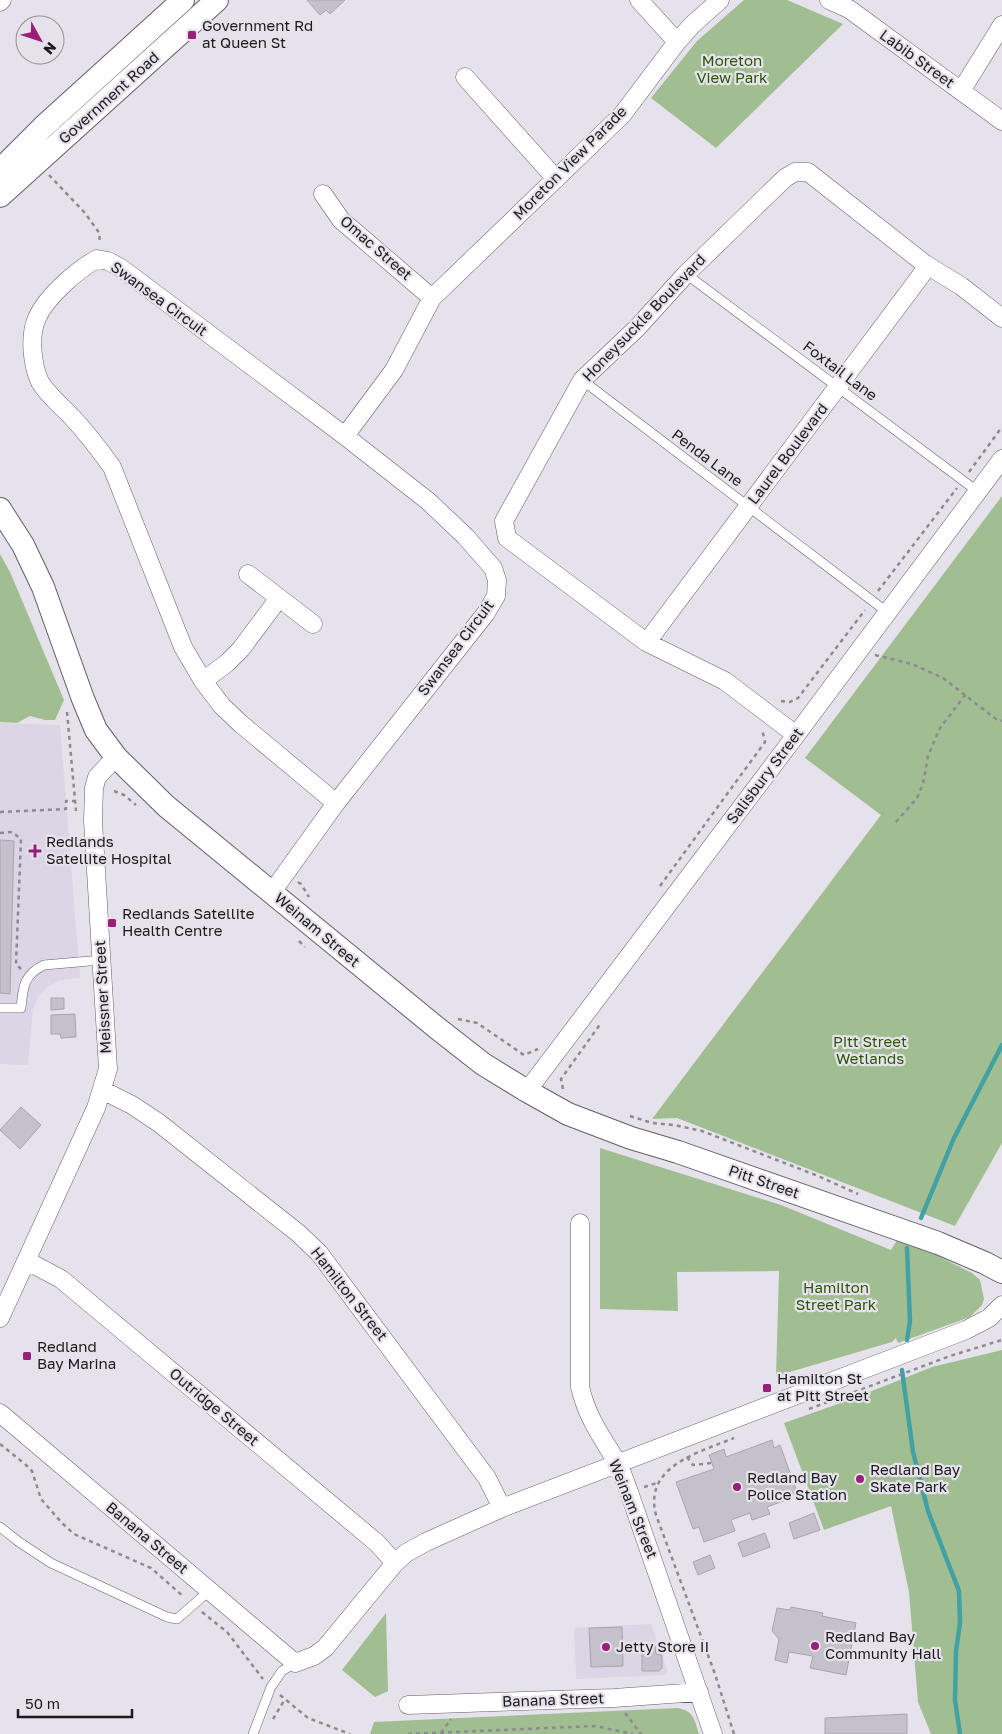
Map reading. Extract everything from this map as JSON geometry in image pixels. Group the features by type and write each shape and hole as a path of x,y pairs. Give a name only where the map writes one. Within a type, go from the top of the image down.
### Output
{"street":[{"name":"Government Road","path":"0,170 43,127 171,8 183,0"},
{"name":"Government Road","path":"0,196 217,0"},
{"path":"638,0 677,42"},
{"name":"Moreton View Parade","path":"345,436 394,370 432,298 622,115 677,42 692,25 720,0"},
{"name":"Labib Street","path":"830,0 849,9 1002,121"},
{"path":"961,91 1002,25"},
{"path":"466,77 556,179"},
{"name":"Honeysuckle Boulevard","path":"796,735 725,681 647,642 506,538 504,521 582,380 637,328 686,274 785,178 795,172 808,172 928,266 961,286 1002,318"},
{"name":"Omac Street","path":"323,194 341,220 432,298"},
{"name":"Swansea Circuit","path":"272,892 336,803 486,612 496,596 497,580 493,568 484,556 428,501 345,436 121,268 108,261 97,259 74,274 52,296 37,318 33,336 35,368 40,382 49,395 94,442 112,467 183,647 202,681 222,706 241,724 336,803"},
{"name":"Laurel Boulevard","path":"647,642 928,266"},
{"name":"Salisbury Street","path":"527,1091 1002,459"},
{"path":"0,509 23,545 43,587 96,730 116,757"},
{"path":"248,574 313,624"},
{"path":"202,681 227,663 241,649 279,598"},
{"name":"Weinam Street","path":"116,757 166,806 437,1028 483,1064 527,1091"},
{"name":"Meissner Street","path":"0,1318 86,1132 108,1069 93,821 94,788 97,777 116,757"},
{"name":"Hamilton Street","path":"102,1090 132,1104 159,1123 298,1233 319,1253 487,1478 502,1508"},
{"name":"Pitt Street","path":"527,1091 568,1114 631,1138 678,1152 938,1243 1002,1272"},
{"name":"Weinam Street","path":"580,1223 580,1387 588,1414 618,1464 656,1566 713,1734"},
{"name":"Outridge Street","path":"27,1261 61,1279 377,1543 395,1563"},
{"path":"295,1662 314,1656 325,1648 395,1563 406,1553 426,1542 502,1508 618,1464 662,1445 966,1330 990,1318 1002,1304"},
{"name":"Banana Street","path":"0,1413 295,1662"},
{"name":"Banana Street","path":"408,1705 614,1698 698,1692"}],"lane":[{"name":"Foxtail Lane","path":"686,274 977,491"},
{"name":"Penda Lane","path":"582,380 887,612"},
{"path":"0,1008 22,1008 23,986 35,969 44,965 101,960"},
{"path":"0,1527 51,1563 167,1617 177,1619 209,1591"},
{"path":"252,1734 271,1687 282,1671 295,1662"}],"path":[{"path":"47,173 85,213 100,234 97,259"},
{"path":"781,702 790,702 798,698 1002,427"},
{"path":"861,647 876,656 912,664 943,678 996,719 1002,721"},
{"path":"896,822 917,798 923,784 928,756 940,728 966,694"},
{"path":"66,706 77,820"},
{"path":"660,886 765,742 761,728"},
{"path":"0,812 66,808 66,801 75,801"},
{"path":"0,833 12,832 21,839 16,964 29,977"},
{"path":"301,884 310,899"},
{"path":"564,1092 561,1079 606,1015"},
{"path":"454,1019 477,1023 524,1055 539,1048"},
{"path":"625,1114 652,1123 674,1125 702,1131 818,1176 860,1195"},
{"path":"809,1409 950,1356 1002,1340"},
{"path":"734,1734 715,1674 654,1506 653,1496 657,1483 672,1468 688,1457 735,1438"},
{"path":"0,1444 32,1471 40,1499 74,1534 150,1568 193,1606 227,1632 254,1668 285,1699 308,1718 350,1734"},
{"path":"688,1457 693,1465 712,1463"},
{"path":"614,1698 641,1734"},
{"path":"269,1725 285,1699"},
{"path":"408,1734 595,1726 633,1734"}],"shaded area":[{"name":"Redlands Satellite Hospital","path":"0,723 60,725 80,978 60,980 46,988 38,997 33,1010 28,1065 0,1064"},
{"path":"651,1624 667,1669 666,1675 576,1679 574,1628"}],"green space":[{"name":"Moreton View Park","path":"744,0 787,0 843,24 716,148 651,98 697,41"},
{"name":"Pitt Street Wetlands","path":"1002,496 1002,1143 955,1226 677,1118 652,1119 881,815 805,758"},
{"path":"0,554 10,572 64,700 55,720 45,720 30,716 17,723 0,722"},
{"name":"Hamilton Street Park","path":"600,1148 781,1205 891,1250 897,1240 920,1247 972,1273 980,1280 984,1299 982,1305 970,1317 898,1343 896,1338 892,1342 776,1376 779,1271 677,1272 678,1311 600,1309"},
{"path":"1002,1350 1002,1734 931,1734 918,1702 909,1592 891,1506 824,1530 784,1423 852,1399 932,1367"},
{"path":"386,1613 388,1691 375,1697 342,1670"},
{"path":"678,1708 691,1714 699,1734 370,1734 374,1722"}],"building":[{"path":"307,0 345,0 330,14 326,10 320,15"},
{"path":"0,840 14,841 10,994 0,993"},
{"path":"51,998 64,998 64,1009 51,1010"},
{"path":"75,1014 76,1037 61,1038 60,1034 51,1034 51,1015"},
{"path":"21,1107 41,1125 20,1149 0,1130"},
{"name":"Redland Bay Police Station","path":"772,1440 774,1448 780,1445 797,1492 785,1496 786,1500 767,1507 770,1514 752,1520 750,1513 731,1520 735,1531 704,1542 699,1527 693,1529 676,1482 714,1469 709,1455 724,1449 726,1457"},
{"path":"814,1513 820,1530 794,1539 789,1523"},
{"path":"765,1533 770,1547 743,1557 738,1543"},
{"path":"710,1555 715,1568 698,1575 693,1562"},
{"name":"Redland Bay Community Hall","path":"791,1607 823,1613 822,1616 856,1623 846,1675 810,1668 813,1656 789,1652 787,1663 775,1660 779,1639 772,1631 777,1608 790,1610"},
{"name":"Jetty Store II","path":"622,1627 623,1666 591,1667 589,1628"},
{"path":"642,1646 655,1646 656,1654 662,1655 662,1668 659,1671 642,1671"},
{"path":"907,1714 907,1734 825,1734 825,1718"}],"waterway":[{"path":"921,1218 954,1138 1002,1045"},
{"path":"907,1248 910,1321 907,1340"},
{"path":"902,1370 913,1452 928,1511 959,1591 960,1623 956,1651 955,1700 960,1734"}],"place":[{"name":"Government Rd at Queen St","path":"192,35"},
{"name":"Redlands Satellite Hospital","path":"35,851"},
{"name":"Redlands Satellite Health Centre","path":"112,923"},
{"name":"Redland Bay Marina","path":"27,1356"},
{"name":"Hamilton St at Pitt Street","path":"767,1388"},
{"name":"Redland Bay Skate Park","path":"860,1479"},
{"name":"Redland Bay Police Station","path":"737,1487"},
{"name":"Redland Bay Community Hall","path":"815,1646"},
{"name":"Jetty Store II","path":"606,1647"}]}
